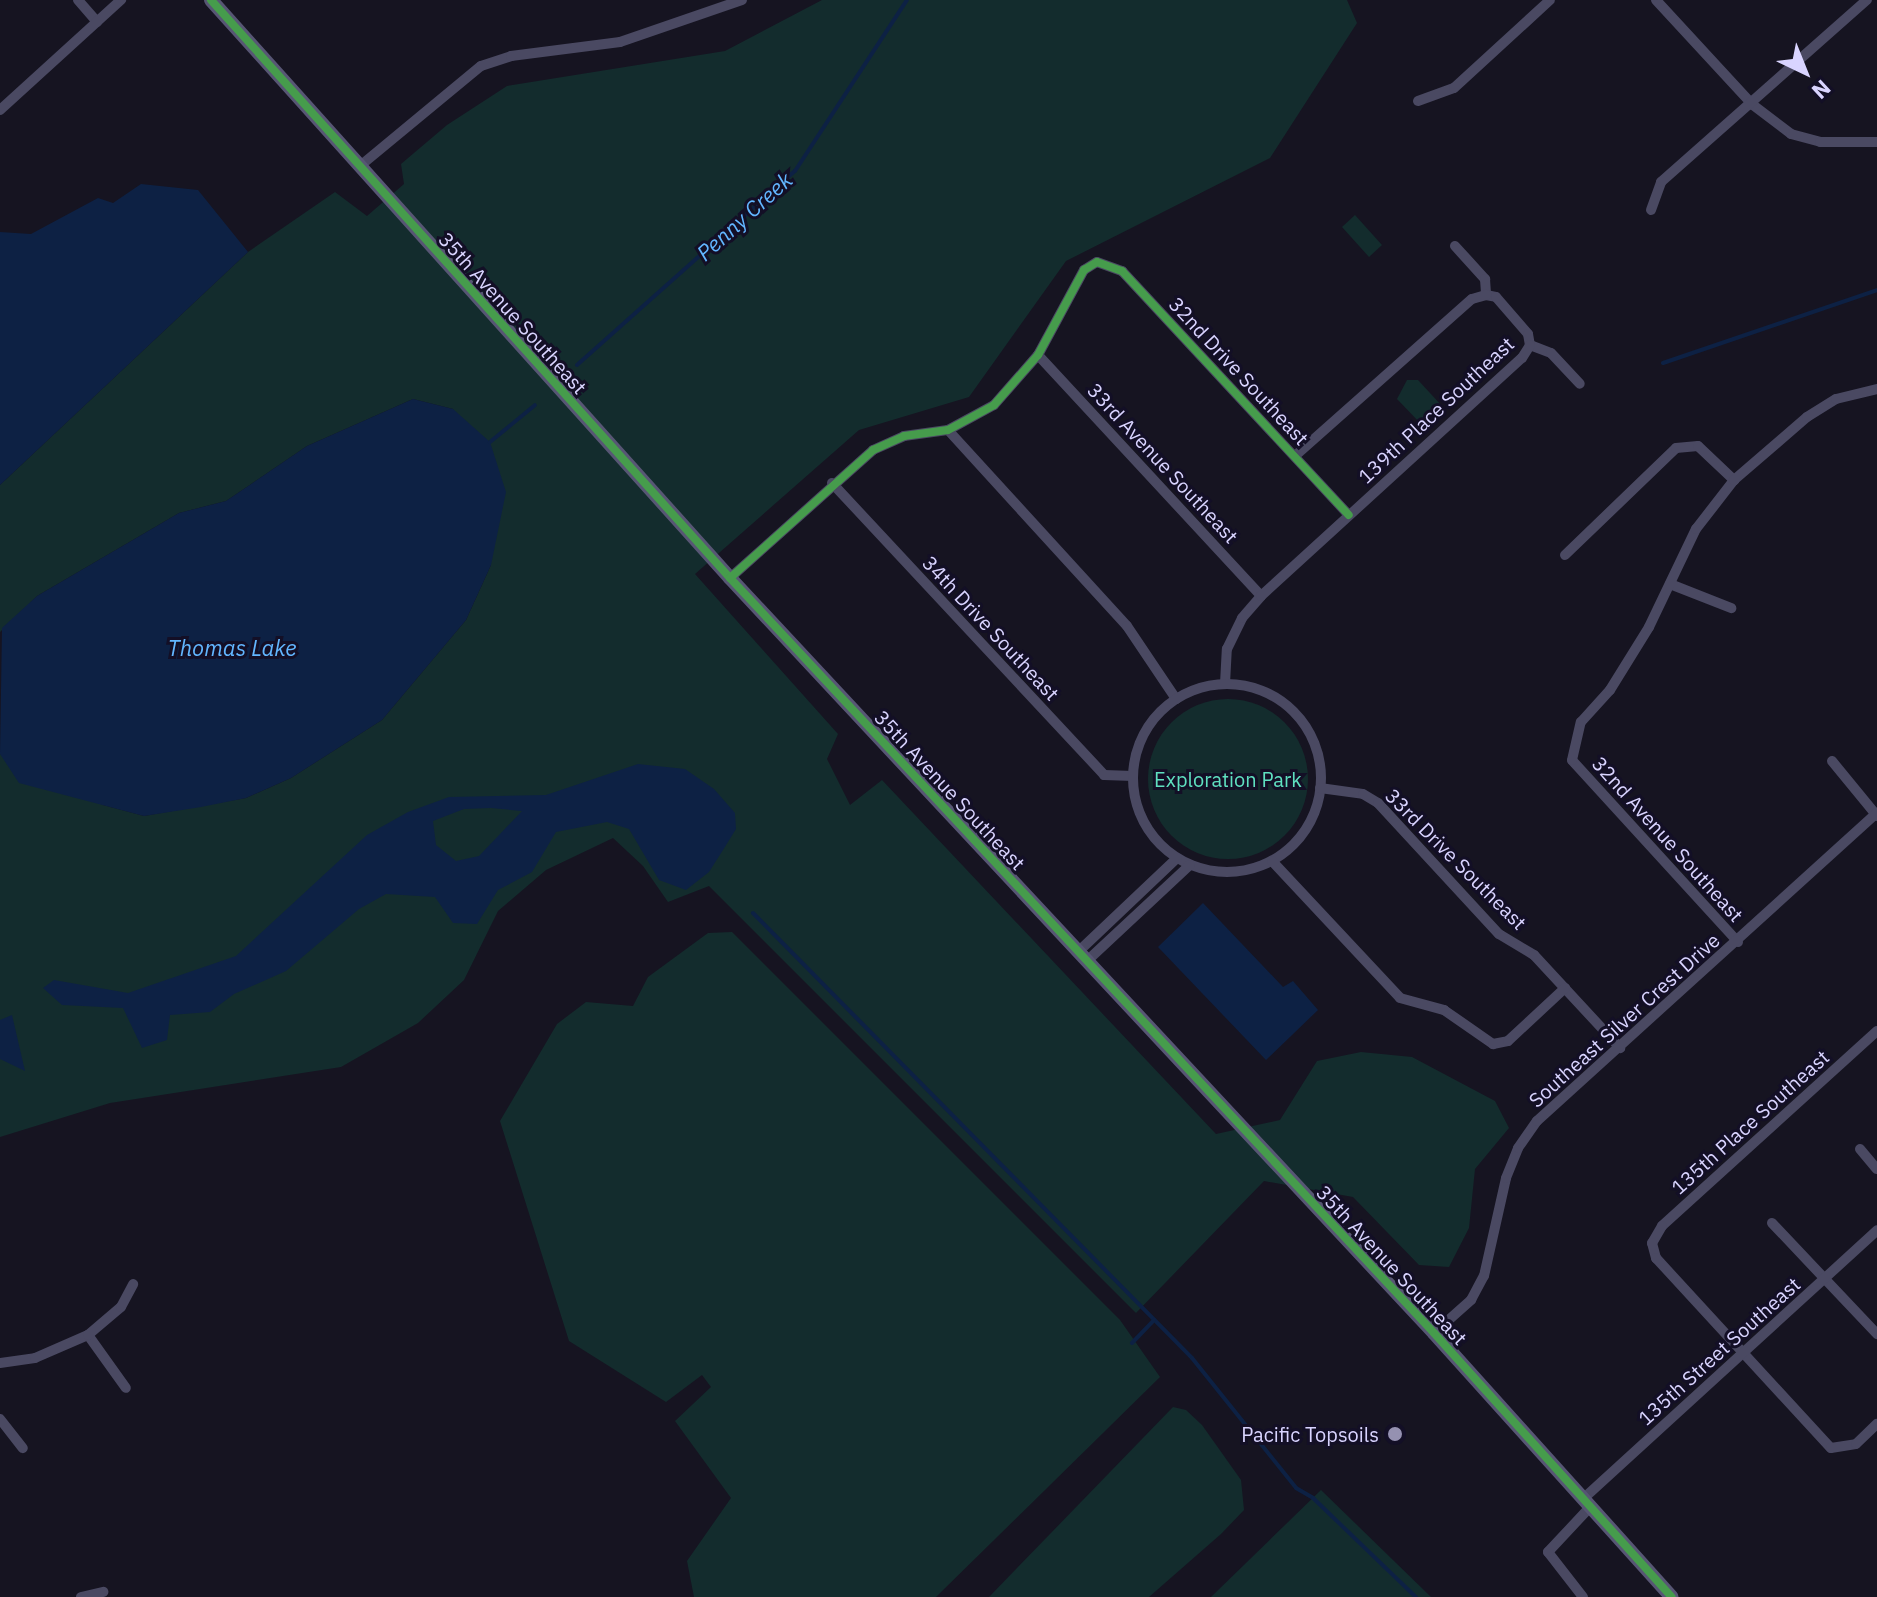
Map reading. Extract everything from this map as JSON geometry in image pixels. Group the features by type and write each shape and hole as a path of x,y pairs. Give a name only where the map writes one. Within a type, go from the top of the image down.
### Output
{"street":[{"path":"78,0 97,22"},
{"path":"0,110 121,0"},
{"name":"35th Avenue Southeast","path":"211,0 730,578 1434,1333 1672,1597"},
{"path":"360,166 481,66 511,56 620,42 742,0"},
{"path":"1418,101 1454,88 1550,0"},
{"path":"1656,0 1753,105 1791,134 1820,142 1877,142"},
{"path":"1651,210 1661,182 1753,105 1867,0"},
{"path":"1455,246 1485,279 1486,295"},
{"name":"32nd Drive Southeast","path":"1038,355 1084,270 1097,262 1122,271 1349,515"},
{"path":"1296,455 1472,299 1486,295 1496,297 1528,334 1530,345 1551,353 1580,384"},
{"name":"139th Place Southeast","path":"1225,684 1227,649 1242,618 1261,596 1522,358 1530,345"},
{"path":"730,578 832,483 873,450 904,436 948,430 994,405 1038,355"},
{"name":"33rd Avenue Southeast","path":"1038,355 1261,596"},
{"path":"1731,608 1670,584 1696,529 1734,480 1807,417 1836,399 1877,389"},
{"path":"948,430 1127,626 1176,699"},
{"path":"1565,555 1676,448 1698,446 1734,480"},
{"name":"34th Drive Southeast","path":"832,483 1104,775 1133,776"},
{"name":"32nd Avenue Southeast","path":"1670,584 1610,690 1581,722 1572,760 1738,942"},
{"path":"1225,684 1276,698 1297,715 1320,762 1320,788 1312,817 1295,842 1272,861 1231,872 1190,865 1153,837 1142,817 1133,776 1149,724 1176,699 1225,684"},
{"path":"1832,761 1877,815"},
{"name":"33rd Drive Southeast","path":"1320,788 1363,794 1378,803 1499,934 1534,955 1620,1048"},
{"name":"Southeast Silver Crest Drive","path":"1434,1333 1471,1300 1484,1276 1518,1148 1537,1121 1877,815"},
{"path":"1084,955 1177,858"},
{"path":"1272,861 1400,998 1444,1010 1493,1044 1508,1041 1565,988"},
{"path":"1084,955 1190,865"},
{"name":"135th Place Southeast","path":"1742,1353 1656,1258 1652,1243 1662,1226 1877,1031"},
{"path":"1860,1149 1877,1169"},
{"path":"1772,1223 1877,1334"},
{"name":"135th Street Southeast","path":"1583,1597 1549,1560 1551,1544 1588,1502 1742,1353 1877,1230"},
{"path":"0,1363 35,1358 88,1335 121,1307 133,1284"},
{"path":"88,1335 126,1388"},
{"path":"1742,1353 1831,1448 1856,1444 1877,1424"},
{"path":"0,1419 23,1448"},
{"path":"81,1597 103,1592"}],"green space":[{"path":"822,0 1347,0 1357,23 1270,158 1066,261 969,397 859,430 695,574 838,734 827,759 850,805 882,780 1216,1134 1280,1120 1317,1061 1361,1052 1412,1057 1495,1101 1509,1128 1475,1169 1469,1228 1449,1267 1419,1265 1353,1197 1264,1181 1136,1313 709,886 668,902 643,866 613,838 546,870 498,911 464,980 418,1023 341,1067 110,1103 0,1137 0,754 103,805 144,816 246,798 291,778 382,720 466,620 491,565 453,409 413,399 307,446 226,501 179,513 37,596 0,632 0,485 248,252 335,192 367,216 404,184 401,164 447,125 507,86 725,51"},
{"path":"1355,215 1382,245 1369,257 1342,227"},
{"path":"1407,380 1418,380 1442,406 1441,416 1432,425 1421,424 1397,399"},
{"name":"Exploration Park","path":"1228,699 1259,705 1285,722 1302,748 1308,779 1302,810 1285,836 1259,853 1228,859 1197,853 1171,836 1154,810 1148,779 1154,748 1171,722 1197,705"},
{"path":"732,932 1120,1320 1160,1377 936,1597 694,1597 687,1561 731,1498 675,1421 711,1387 702,1375 666,1402 569,1341 500,1121 557,1024 586,1002 633,1006 648,977 708,933"},
{"path":"1173,1407 1186,1410 1202,1425 1241,1480 1244,1510 1221,1534 1149,1597 989,1597"},
{"path":"1321,1490 1431,1597 1211,1597"}],"water":[{"path":"141,184 198,190 248,252 0,485 0,232 31,234 98,198 113,203"},
{"name":"Thomas Lake","path":"413,399 453,409 490,442 506,492 491,565 466,620 382,720 291,778 246,798 201,807 144,816 19,783 0,754 2,628 37,596 179,513 226,501 307,446"},
{"path":"638,764 685,769 714,789 735,813 736,829 709,872 686,890 659,880 629,829 607,822 556,832 532,872 498,890 477,924 453,923 435,897 386,894 359,909 286,971 234,994 210,1012 170,1015 167,1040 142,1048 123,1008 62,1005 43,988 54,980 128,993 236,956 367,835 408,812 449,797 546,795","holes":["464,809 522,811 479,856 456,861 436,845 433,821"]},
{"path":"1203,903 1283,987 1293,981 1318,1010 1266,1060 1158,947"},
{"path":"12,1015 25,1071 0,1059 0,1020"}],"waterway":[{"name":"Penny Creek","path":"577,365 795,171 907,0"},
{"path":"1663,363 1877,290"},
{"name":"Penny Creek","path":"490,442 535,405"},
{"path":"753,913 1192,1358 1296,1488 1313,1498 1416,1597"},
{"path":"1132,1343 1154,1320"}],"cycle path":[{"path":"211,0 730,578 1434,1333 1672,1597"},
{"path":"730,578 873,450 904,436 948,430 994,405 1038,355 1084,270 1097,262 1122,271 1349,515"}],"place":[{"name":"Pacific Topsoils","path":"1395,1434"}]}
